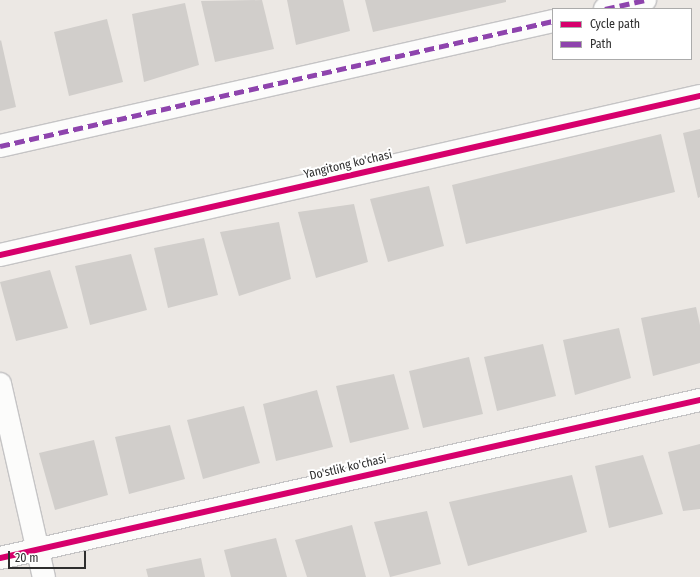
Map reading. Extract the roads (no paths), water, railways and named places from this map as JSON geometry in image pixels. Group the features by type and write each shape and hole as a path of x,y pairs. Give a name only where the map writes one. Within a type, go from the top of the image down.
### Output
{"street":[{"path":"609,8 645,0"},
{"path":"0,146 552,21"},
{"name":"Yangitong ko'chasi","path":"0,255 700,96"},
{"path":"0,384 39,549 44,577"},
{"name":"Do'stlik ko'chasi","path":"0,558 700,400"}]}
